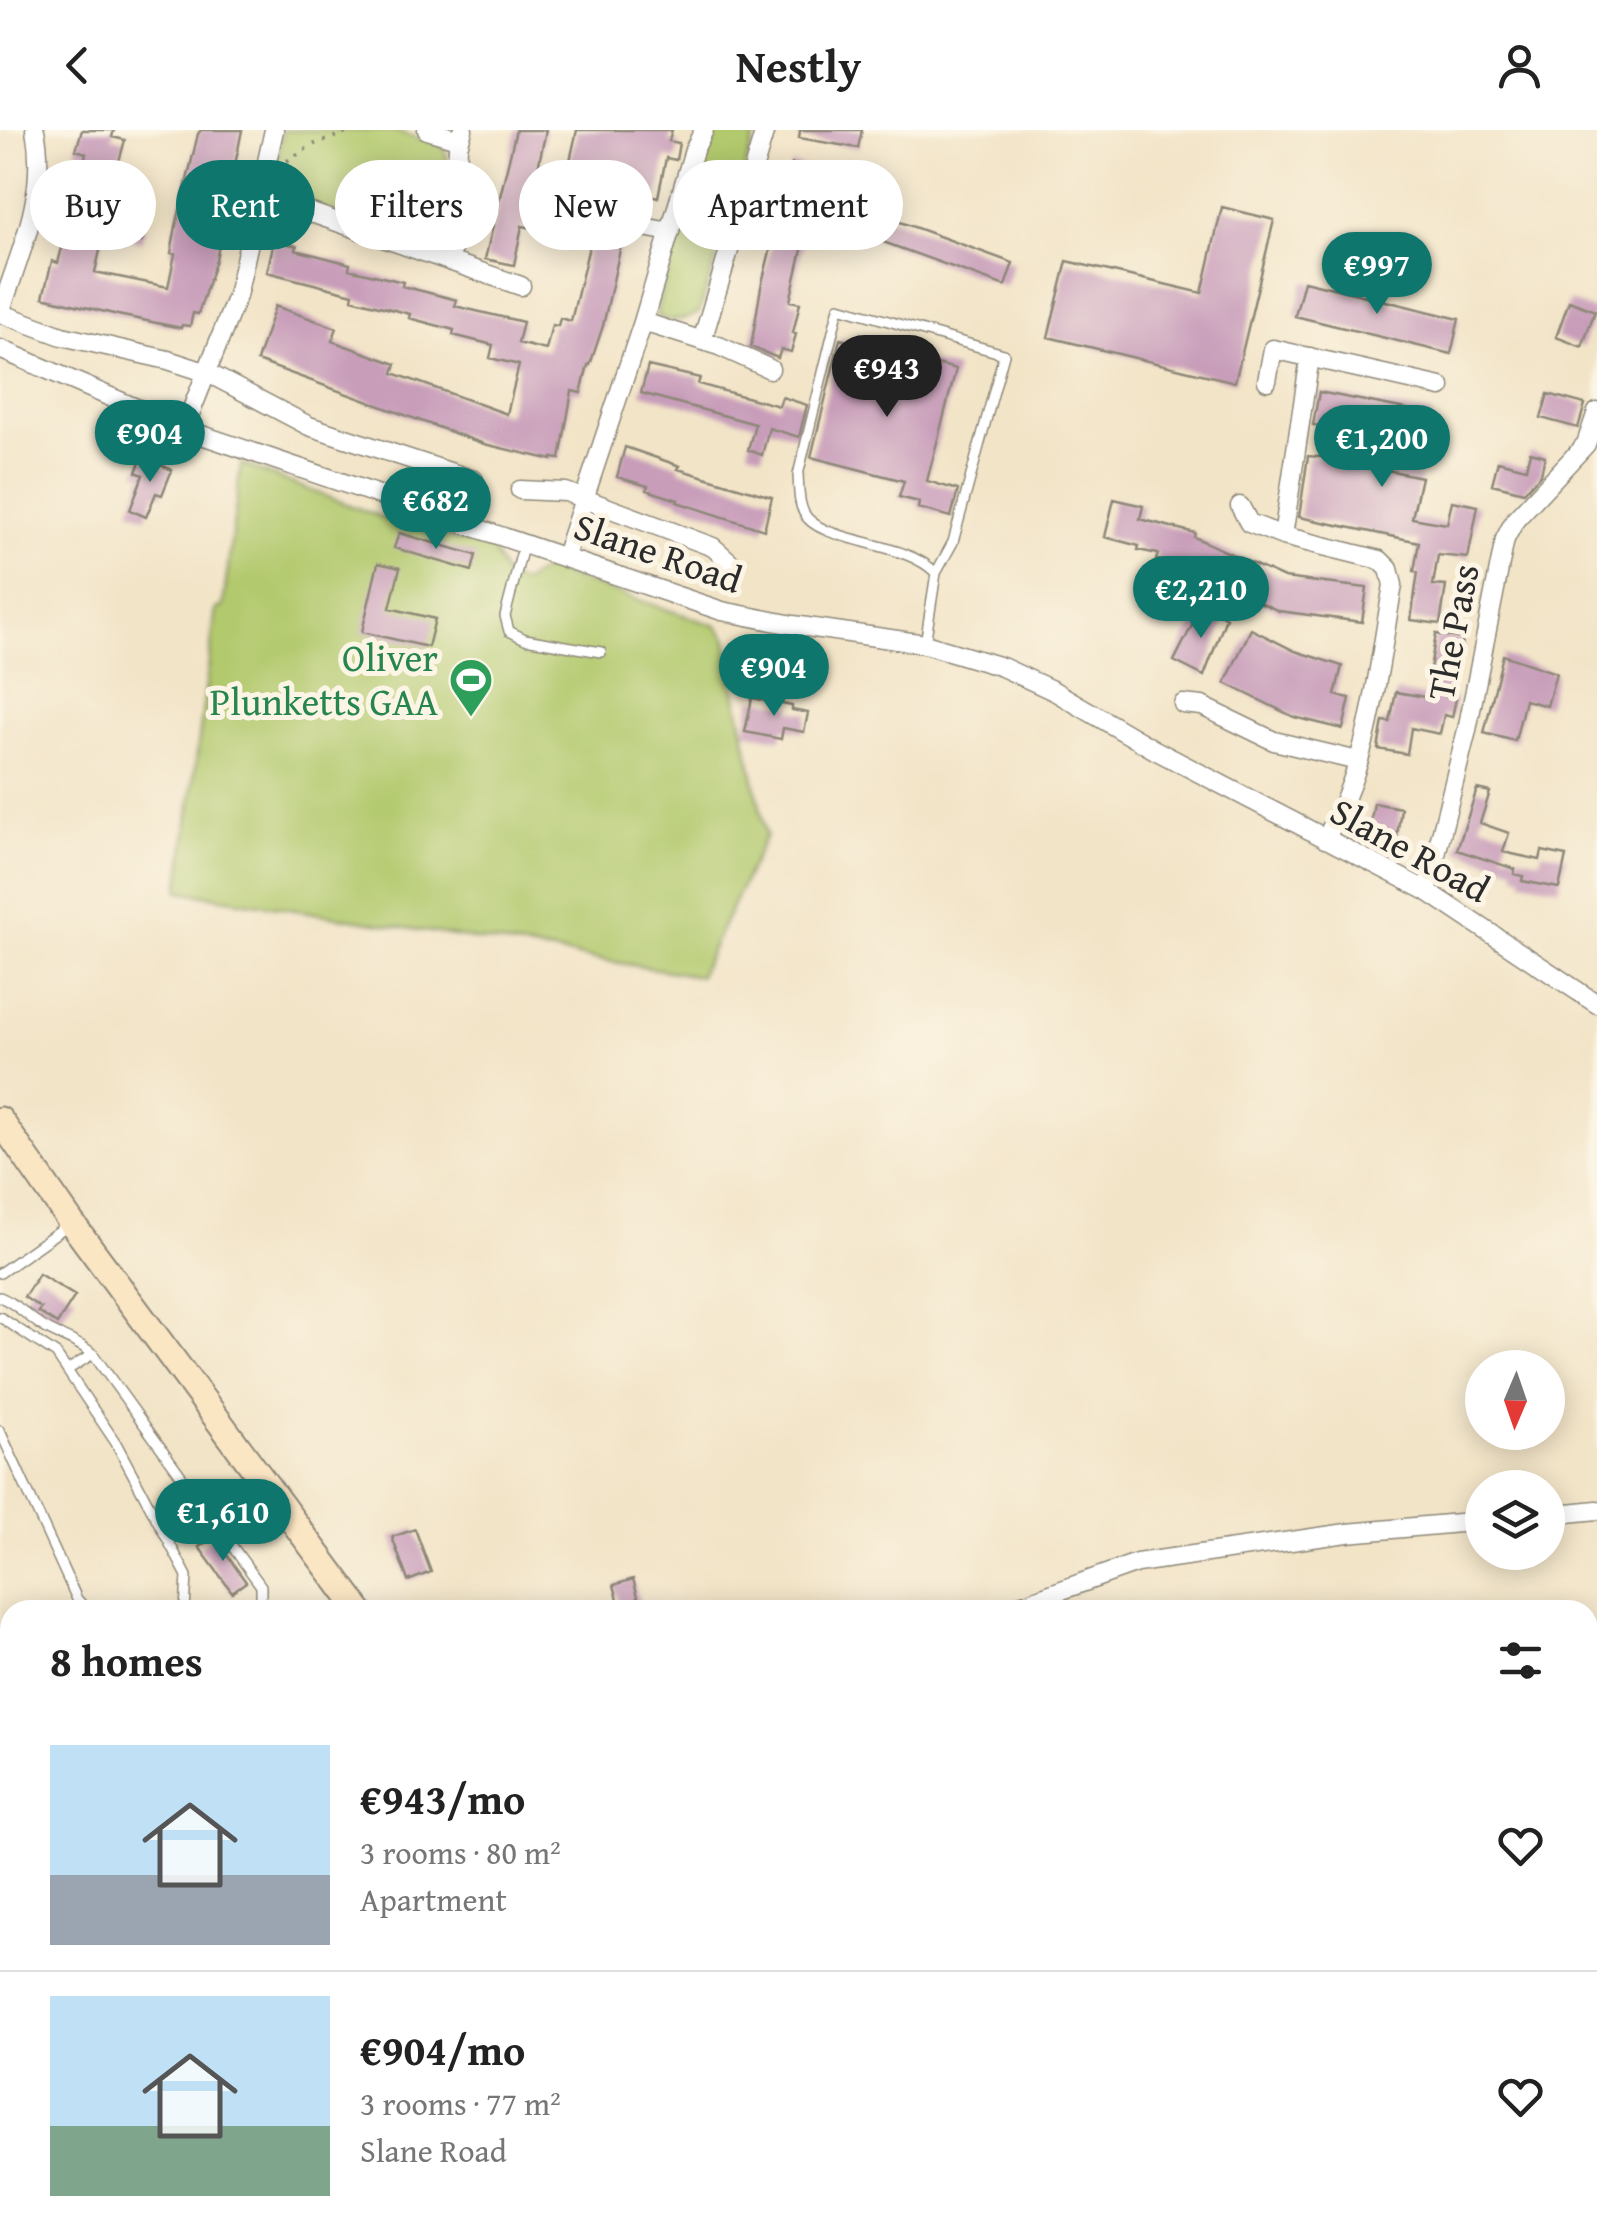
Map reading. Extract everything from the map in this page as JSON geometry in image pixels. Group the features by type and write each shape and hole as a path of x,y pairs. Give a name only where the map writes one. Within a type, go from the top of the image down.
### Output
{"main road":[{"path":"0,1120 352,1600"}],"street":[{"path":"35,130 40,156 38,193 0,313 62,336 208,373 310,426 474,480"},
{"path":"184,429 237,296 274,130"},
{"path":"427,130 461,135 451,262"},
{"path":"564,556 643,322 694,150 704,130"},
{"path":"702,341 764,130"},
{"path":"315,214 521,286"},
{"path":"653,229 670,232"},
{"path":"643,322 770,369"},
{"path":"1267,382 1273,349 1442,387"},
{"name":"Slane Road","path":"0,350 184,429 746,618 926,644 1002,667 1428,891 1597,1004"},
{"path":"1282,536 1310,358"},
{"name":"The Pass","path":"1428,891 1468,730 1505,539 1514,520 1586,444 1597,412"},
{"path":"520,490 566,492 714,547 731,563"},
{"path":"1240,506 1248,523 1282,536 1362,553 1380,560 1389,569 1393,585 1373,706 1346,800 1325,839"},
{"path":"1182,704 1202,706 1274,740 1358,762"},
{"path":"1565,1513 1597,1510"},
{"path":"1034,1600 1137,1563 1347,1533 1465,1522"}],"lane":[{"path":"926,644 936,573 954,542 1004,354 838,306 798,475 805,517 823,530 905,552 926,562 936,573"},
{"path":"524,543 505,616 509,631 525,638 601,652"},
{"path":"0,1273 71,1222"},
{"path":"0,1296 14,1302 42,1326 76,1340 93,1354 261,1586 261,1600"},
{"path":"0,1317 36,1338 69,1370 116,1442 187,1576 185,1600"},
{"path":"69,1370 93,1354"},
{"path":"0,1431 77,1600"}],"path":[{"path":"287,160 295,153 354,130"}],"green space":[{"path":"283,130 391,130 442,145 447,160 335,160 335,213 315,206 315,160 277,160"},
{"path":"713,130 757,130 747,160 703,160"},
{"path":"675,250 719,250 699,313 672,320 656,315"},
{"name":"Oliver Plunketts GAA","path":"241,464 386,519 492,549 506,578 523,583 545,569 717,626 727,639 766,835 699,976 179,891 216,609 223,607"}],"building":[{"path":"82,130 114,130 112,137 125,140 119,160 84,160 86,153 76,150"},
{"path":"201,130 242,130 236,160 192,160"},
{"path":"516,130 546,130 540,160 519,160 519,241 514,265 485,259 487,250 499,250 499,201"},
{"path":"577,130 672,130 669,141 679,143 676,160 666,158 658,197 653,196 653,160 570,160"},
{"path":"800,130 862,130 858,148 799,138"},
{"path":"1222,207 1274,220 1235,382 1048,337 1067,261 1202,293"},
{"path":"903,223 1013,263 1005,286 903,249"},
{"path":"176,226 176,250 218,250 198,314 193,313 190,326 181,328 43,297 52,261 58,263 61,250 100,250 95,272 168,287"},
{"path":"272,250 296,250 350,264 349,269 457,300 455,306 523,322 518,343 546,350 552,325 558,326 560,318 571,321 588,250 620,250 603,326 581,393 572,391 560,459 484,444 257,361 275,306 337,328 332,341 396,364 393,373 507,414 519,365 490,358 493,345 453,335 454,330 352,299 353,294 267,272"},
{"path":"770,250 802,250 790,301 800,303 793,333 796,334 791,352 781,349 778,358 751,347"},
{"path":"1304,281 1459,319 1451,354 1295,316"},
{"path":"1569,301 1595,311 1582,347 1556,337"},
{"path":"840,339 956,369 927,481 958,490 951,517 918,508 919,502 899,497 904,481 811,457"},
{"path":"648,366 700,378 698,384 779,406 782,397 807,405 799,437 769,428 762,455 748,450 755,424 641,393"},
{"path":"1319,392 1432,414 1425,446 1386,439 1382,469 1421,477 1412,518 1447,524 1452,501 1478,506 1468,558 1438,555 1433,585 1446,586 1440,624 1411,620 1419,542 1299,517 1308,456 1331,458 1336,429 1313,425"},
{"path":"1548,394 1585,404 1578,428 1541,418"},
{"path":"625,447 680,466 678,469 772,497 764,530 677,502 647,490 648,486 617,477"},
{"path":"1530,452 1545,456 1541,474 1524,492 1492,484 1498,461 1526,468"},
{"path":"142,457 172,470 162,495 156,493 146,517 130,510 143,475 136,472"},
{"path":"1114,499 1143,506 1140,519 1195,533 1194,537 1284,578 1367,588 1362,622 1279,611 1175,563 1156,560 1158,554 1105,537"},
{"path":"399,533 476,555 472,571 394,548"},
{"path":"378,563 400,568 390,608 435,619 428,647 362,632"},
{"path":"1203,604 1226,618 1204,676 1174,661"},
{"path":"1251,629 1295,651 1342,666 1335,695 1350,698 1343,729 1294,717 1225,683"},
{"path":"1436,634 1463,639 1447,697 1456,699 1452,717 1444,715 1440,734 1411,728 1407,754 1378,749 1383,721 1390,722 1396,692 1425,697"},
{"path":"1503,655 1556,673 1547,706 1525,700 1515,741 1484,733"},
{"path":"752,698 808,713 804,732 783,728 781,739 745,732"},
{"path":"1477,789 1490,792 1480,823 1509,833 1503,852 1540,860 1542,851 1566,856 1559,888 1522,881 1523,876 1514,874 1515,869 1457,850"},
{"path":"1374,803 1401,808 1395,851 1368,836"},
{"path":"39,1274 75,1296 57,1324 24,1297"},
{"path":"415,1529 431,1572 408,1581 392,1537"},
{"path":"214,1537 246,1582 232,1592 199,1547"},
{"path":"633,1579 639,1600 618,1600 614,1585"}],"place":[{"name":"Oliver Plunketts GAA","path":"471,718"}]}
